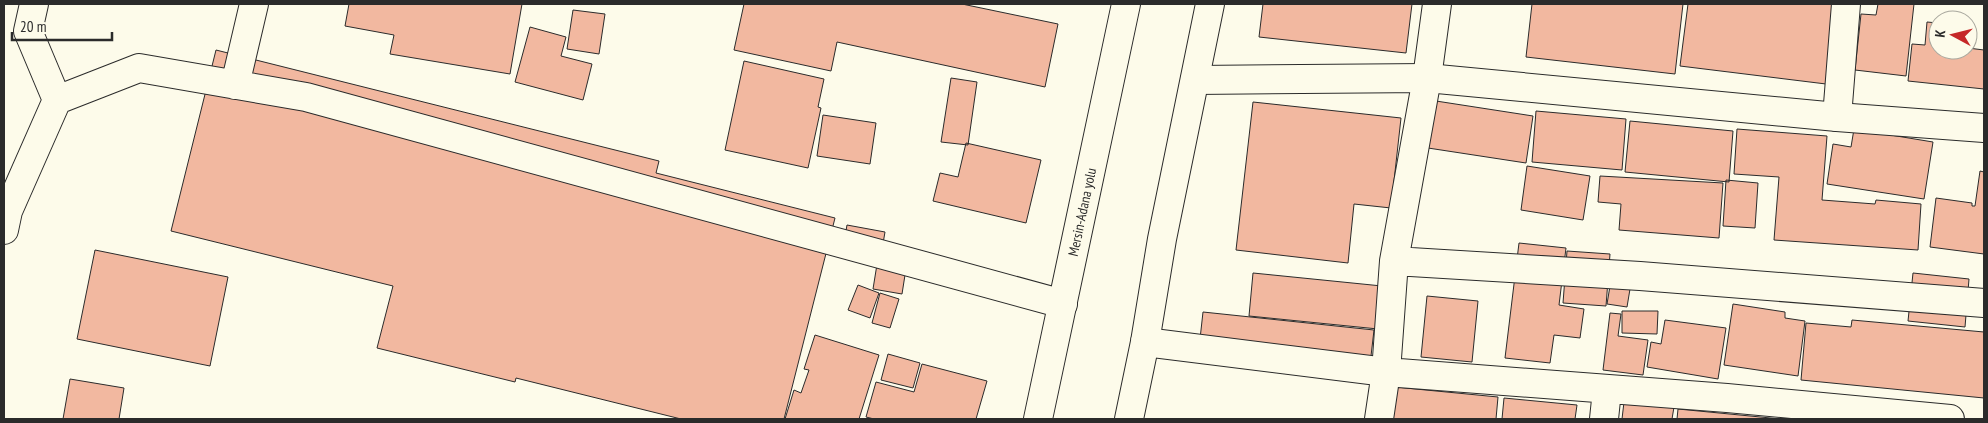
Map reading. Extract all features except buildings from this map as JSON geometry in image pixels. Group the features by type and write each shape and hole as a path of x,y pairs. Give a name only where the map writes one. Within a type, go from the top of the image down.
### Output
{"main road":[{"path":"34,4 28,31 57,100"},
{"path":"235,85 254,4"},
{"name":"Mersin-Adana yolu","path":"1038,419 1126,4"},
{"path":"1129,419 1145,342 1162,239 1210,4"},
{"path":"1379,419 1386,372 1394,261 1427,78 1437,4"},
{"path":"1837,117 1846,4"},
{"path":"4,230 8,210 57,100 139,68 306,97 1063,304"},
{"path":"1195,80 1427,78 1837,117 1984,128"},
{"path":"1394,261 1640,276 1984,303"},
{"path":"1145,342 1386,372 1727,398 1833,413 1950,419"},
{"path":"1604,419 1607,390"}]}
